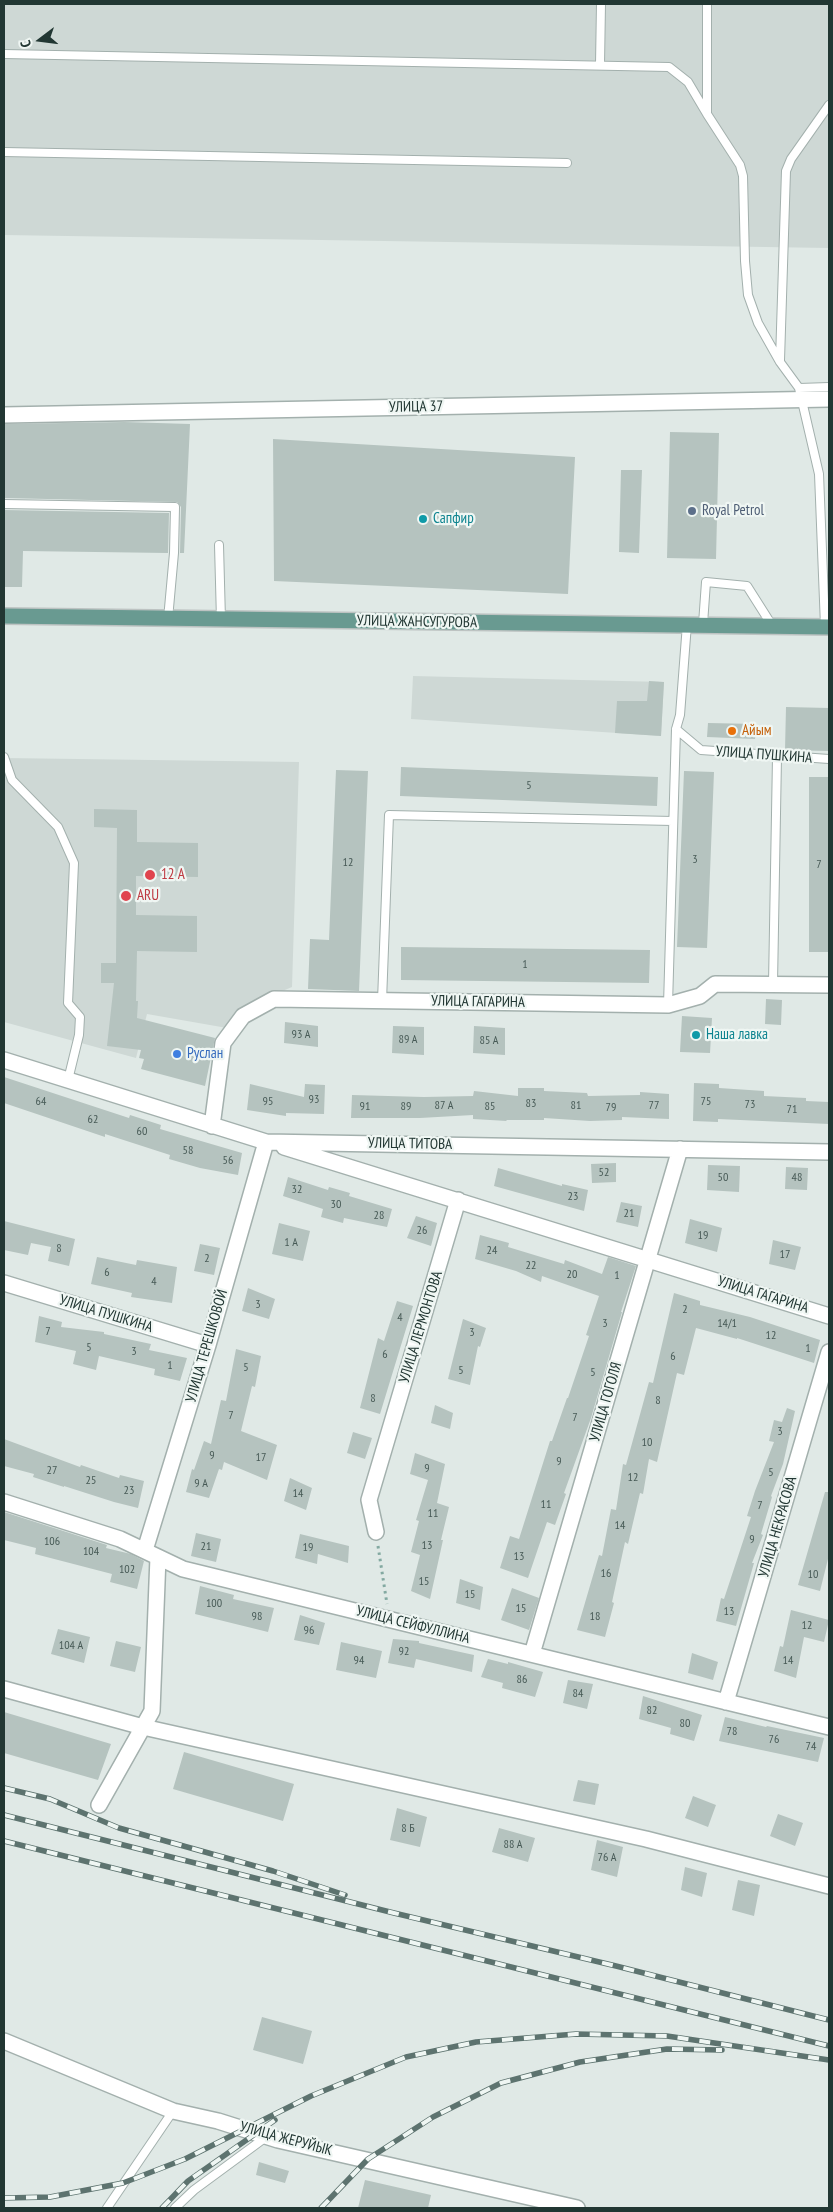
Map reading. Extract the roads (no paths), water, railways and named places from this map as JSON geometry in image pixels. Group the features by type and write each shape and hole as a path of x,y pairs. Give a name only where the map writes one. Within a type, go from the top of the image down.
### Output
{"main road":[{"name":"УЛИЦА ЖАНСУГУРОВА","path":"4,616 827,626"}],"street":[{"name":"УЛИЦА 37","path":"4,415 829,399"},
{"name":"УЛИЦА ГАГАРИНА","path":"212,1126 223,1043 242,1016 274,999 668,1005 700,996 715,984 829,985"},
{"name":"УЛИЦА ТИТОВА","path":"4,1060 266,1142 829,1152"},
{"name":"УЛИЦА ГАГАРИНА","path":"266,1142 829,1316"},
{"name":"УЛИЦА ТЕРЕШКОВОЙ","path":"99,1805 152,1711 152,1554 208,1345 266,1142"},
{"name":"УЛИЦА ГОГОЛЯ","path":"532,1654 680,1149"},
{"name":"УЛИЦА ЛЕРМОНТОВА","path":"376,1532 370,1500 458,1200"},
{"name":"УЛИЦА ПУШКИНА","path":"4,1283 208,1345"},
{"name":"УЛИЦА НЕКРАСОВА","path":"726,1702 829,1352"},
{"name":"УЛИЦА СЕЙФУЛЛИНА","path":"4,1502 120,1539 183,1570 829,1727"},
{"path":"4,1688 143,1727 646,1838 829,1886"},
{"name":"УЛИЦА ЖЕРУЙЫК","path":"4,2041 173,2112 218,2121 268,2136 578,2208"}],"lane":[{"path":"600,64 601,4"},
{"path":"707,4 707,114"},
{"path":"4,54 600,64 670,67 688,82 740,165 743,176 745,261 748,294 758,323 780,362 798,388 819,474 827,626"},
{"path":"780,362 786,171 791,159 829,105"},
{"path":"4,152 567,163"},
{"path":"798,388 829,387"},
{"path":"4,504 175,507 174,553 168,619"},
{"path":"219,545 222,620"},
{"path":"703,624 706,582 747,586 773,626"},
{"path":"668,1005 676,729 680,715 687,624"},
{"name":"УЛИЦА ПУШКИНА","path":"676,729 701,750 777,757 829,759"},
{"path":"4,757 12,780 58,827 74,863 68,1004 80,1018 79,1035 68,1080"},
{"path":"773,984 777,757"},
{"path":"382,1001 389,815 673,821"},
{"path":"107,2208 173,2112"},
{"path":"175,2208 194,2190 268,2136"}],"railway":[{"path":"4,1788 50,1799 119,1828 273,1871 345,1895"},
{"path":"4,1815 829,2020"},
{"path":"4,1841 829,2046"},
{"path":"4,2198 50,2197 123,2183 185,2159 311,2096 406,2057 476,2042 576,2034 667,2036 829,2060"},
{"path":"321,2208 368,2159 433,2117 501,2083 580,2062 667,2049 722,2050"},
{"path":"162,2208 188,2181 275,2120"}],"place":[{"name":"Royal Petrol","path":"692,511"},
{"name":"Сапфир","path":"423,519"},
{"name":"Айым","path":"732,731"},
{"name":"12 А","path":"150,875"},
{"name":"ARU","path":"126,896"},
{"name":"Наша лавка","path":"696,1035"},
{"name":"Руслан","path":"177,1054"}]}
